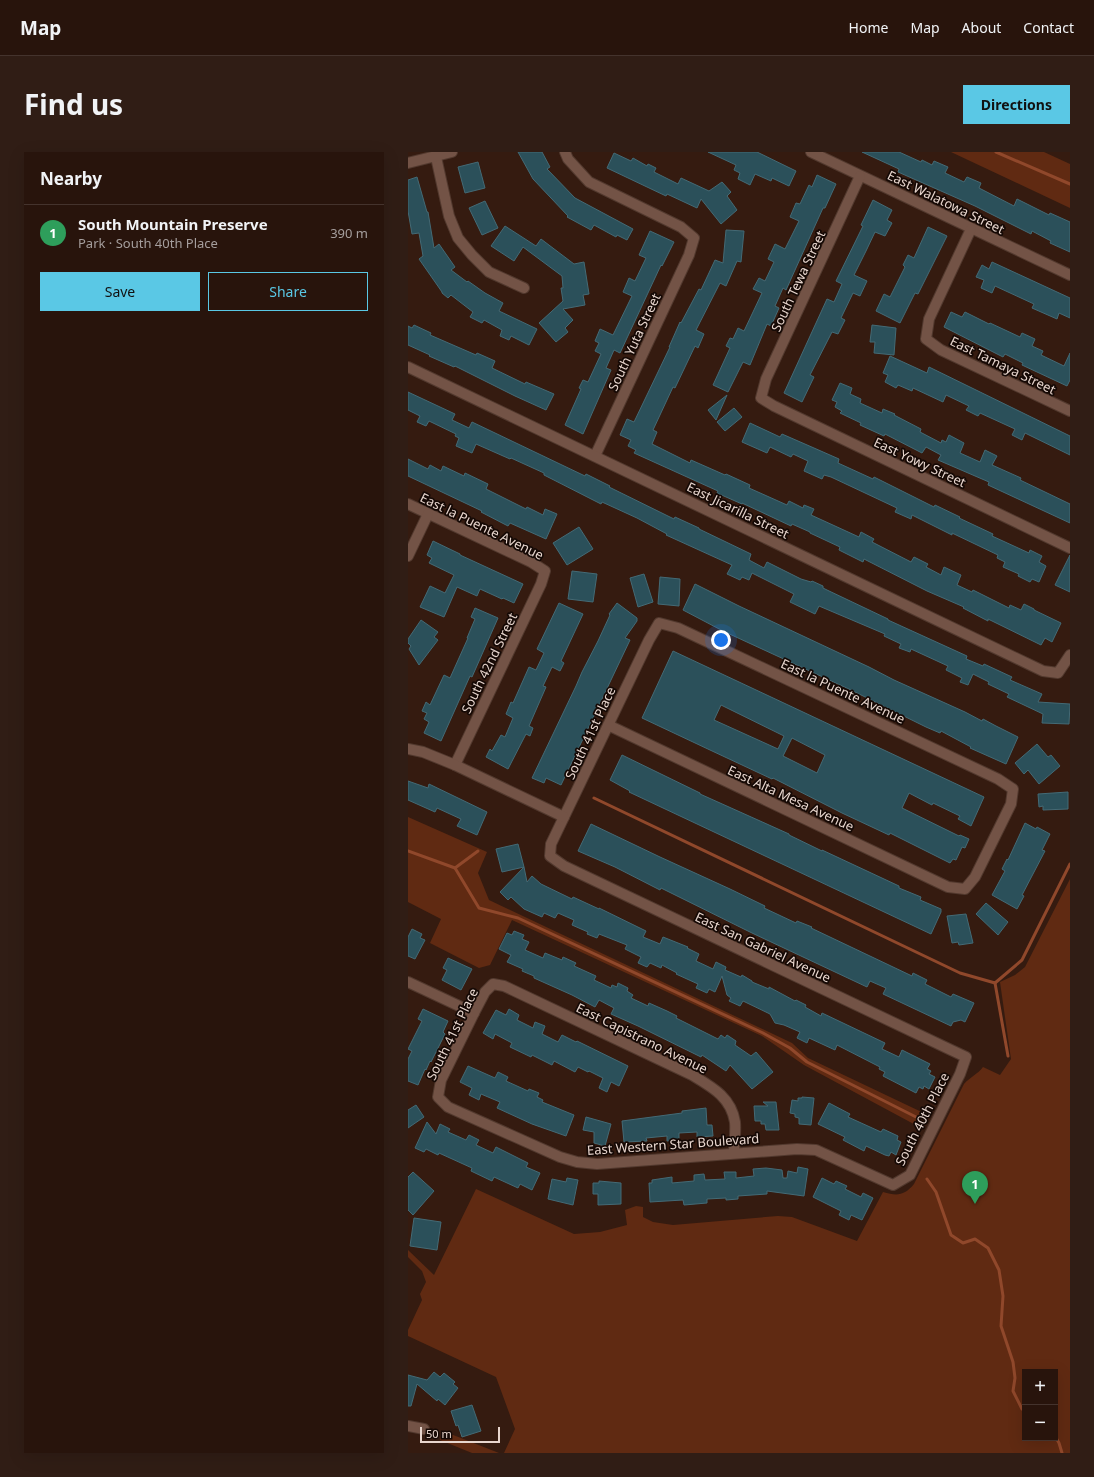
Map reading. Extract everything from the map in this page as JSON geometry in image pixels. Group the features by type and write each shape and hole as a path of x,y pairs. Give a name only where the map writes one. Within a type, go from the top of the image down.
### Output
{"street":[{"path":"408,163 452,152"},
{"name":"South Yuta Street","path":"565,152 568,159 589,182 681,227 694,238 689,255 595,456"},
{"name":"East Walatowa Street","path":"811,152 1070,275"},
{"path":"436,157 449,216 458,238 472,255 490,272 524,288"},
{"name":"South Tewa Street","path":"761,398 766,379 860,176"},
{"name":"East Tamaya Street","path":"971,229 929,319 926,339 941,350 1070,411"},
{"name":"East Jicarilla Street","path":"408,367 1043,671 1058,673 1070,655"},
{"name":"East Yowy Street","path":"761,398 774,406 1070,548"},
{"name":"East la Puente Avenue","path":"408,504 531,562 545,571"},
{"path":"408,556 428,514"},
{"name":"South 42nd Street","path":"455,765 541,584 545,571"},
{"name":"East la Puente Avenue","path":"659,623 678,628 991,775 1013,788 1011,804 975,877 965,889"},
{"name":"South 41st Place","path":"550,856 551,844 649,640 659,623"},
{"name":"East Alta Mesa Avenue","path":"608,725 948,887 965,889"},
{"path":"408,750 422,752 455,765 564,817"},
{"name":"East San Gabriel Avenue","path":"550,856 564,866 966,1058"},
{"path":"408,982 474,1013"},
{"name":"South 41st Place","path":"438,1097 441,1080 485,992 492,984"},
{"name":"East Capistrano Avenue","path":"492,984 504,986 692,1075 718,1091 729,1106 735,1122 734,1153"},
{"name":"South 40th Place","path":"893,1184 910,1175 960,1074 966,1058"},
{"name":"East Western Star Boulevard","path":"438,1097 448,1107 560,1157 577,1162 597,1164 734,1153 797,1149 816,1150 893,1184"},
{"path":"408,1426 424,1429"}],"shaded area":[{"path":"951,152 1044,152 1070,164 1070,208"},
{"path":"408,817 487,852 478,873 489,900 792,1043 808,1058 930,1116 923,1129 804,1065 762,1036 512,920 490,965 479,968 430,943 441,919 408,902"},
{"path":"1070,879 1070,1453 504,1453 515,1429 496,1377 408,1336 408,1330 422,1300 420,1294 426,1282 422,1271 408,1257 408,1250 434,1275 476,1189 574,1234 600,1232 627,1225 625,1210 636,1206 643,1207 643,1217 653,1222 673,1225 778,1216 792,1217 857,1241 883,1192 900,1194 907,1191 914,1184 964,1084 983,1067 1000,1075 1011,1059 1000,982 1015,975 1025,967"},
{"path":"443,1431 499,1453 472,1453 440,1440"}],"building":[{"path":"518,152 542,152 550,167 547,169 575,198 633,229 627,240 617,235 616,237 594,225 591,230 567,217 568,216 533,179"},
{"path":"708,152 757,152 796,171 789,186 772,178 771,181 755,174 750,185 738,179 740,173 734,170 736,165"},
{"path":"862,152 899,152 921,162 922,160 932,165 934,161 948,167 945,173 964,182 967,177 981,183 979,188 1014,206 1017,199 1049,215 1050,213 1070,222 1070,252 1050,243 1051,241 1032,231 1031,234 975,206 898,172 899,169"},
{"path":"614,153 631,161 633,158 647,166 648,164 656,168 654,172 678,184 681,178 709,191 722,182 731,192 727,196 737,210 721,224 701,199 697,208 667,194 666,196 607,168"},
{"path":"478,162 485,188 465,193 458,167"},
{"path":"817,175 836,184 825,208 823,208 786,290 783,288 775,306 779,308 771,326 767,324 750,365 743,362 728,392 713,385 730,348 726,346 730,338 733,339 738,328 744,331 762,293 753,289 759,278 765,281 774,262 768,259 775,244 785,249 799,221 790,217 796,203 800,204 809,185 812,187"},
{"path":"417,177 428,212 434,248 439,244 455,267 451,270 467,282 468,281 503,303 499,311 537,329 529,345 511,336 509,340 500,336 502,330 484,320 482,323 470,317 473,312 451,295 448,298 442,293 419,259 423,256 419,233 412,234 408,211 408,180"},
{"path":"873,200 892,210 887,220 892,223 885,236 875,232 854,275 867,281 860,296 853,293 841,318 845,320 838,334 832,332 810,375 814,377 802,402 784,393 827,299 834,302 842,284 836,281 863,226 861,225"},
{"path":"485,201 498,228 482,235 469,208"},
{"path":"505,226 536,246 541,239 574,264 584,262 589,294 583,295 585,305 563,309 573,320 565,328 568,332 556,342 539,323 563,301 561,288 563,288 562,276 523,247 514,261 491,246"},
{"path":"928,227 947,236 918,294 915,293 900,323 876,311 884,294 890,297 905,267 903,265 908,255 914,258"},
{"path":"726,230 744,231 741,262 737,261 726,286 720,283 696,330 704,334 698,348 695,346 675,388 673,387 653,430 657,432 652,444 690,463 691,460 725,475 726,474 750,485 749,488 787,505 789,501 803,508 804,505 814,509 811,515 859,537 861,532 874,539 872,542 911,562 914,557 928,564 926,567 941,575 944,567 961,575 957,585 972,592 973,590 1009,608 1010,605 1021,610 1024,604 1061,623 1052,642 1045,638 1041,645 988,619 988,621 963,608 964,607 927,591 864,559 863,562 839,550 840,547 810,532 792,524 791,526 717,493 718,491 634,453 636,450 628,446 631,440 620,435 627,419 634,422 670,347 680,322 681,323 699,289 701,290 715,260 723,263"},
{"path":"650,231 674,242 662,266 661,265 620,353 614,350 606,368 611,370 583,434 565,425 581,389 579,388 583,380 588,382 601,354 595,351 599,343 595,341 600,329 613,335 632,296 623,292 629,278 635,281 646,258 639,255"},
{"path":"992,262 1070,298 1070,318 1059,313 1057,319 1032,308 1034,304 995,286 992,293 981,288 984,280 976,277 982,265 989,269"},
{"path":"951,312 962,317 965,312 1020,337 1022,333 1035,339 1032,346 1043,351 1041,355 1064,366 1070,353 1070,380 1067,386 1022,365 1023,363 1005,354 1003,357 944,327"},
{"path":"414,325 431,333 430,335 476,355 477,353 495,361 492,368 525,384 526,382 554,394 546,410 408,345 408,326 412,328"},
{"path":"872,325 896,328 894,355 874,353 875,342 870,342"},
{"path":"890,356 927,373 929,367 1070,436 1070,455 1025,433 1022,440 1012,435 1015,429 980,413 978,416 966,410 969,406 946,395 943,402 913,388 912,391 898,385 896,388 885,382 888,375 883,373"},
{"path":"840,383 852,388 850,394 861,399 860,403 882,413 883,409 895,414 894,415 921,429 920,432 941,443 942,440 946,442 949,435 964,443 960,453 980,462 985,450 997,456 992,465 1021,478 1020,480 1070,504 1070,523 988,485 989,482 938,460 941,455 926,447 922,453 885,434 884,436 860,425 861,423 840,413 842,411 835,407 837,402 832,400"},
{"path":"408,392 455,414 452,420 469,428 472,422 585,476 586,474 674,519 675,517 699,528 751,554 749,560 764,568 767,562 801,579 812,581 823,586 823,588 888,620 967,656 966,659 983,666 984,664 1012,677 1010,680 1042,694 1038,702 1070,704 1069,724 1042,723 1043,714 1007,697 1009,694 988,684 989,682 973,674 968,685 960,682 962,678 946,670 948,666 911,649 910,652 899,648 901,644 884,636 885,634 819,606 815,614 790,602 794,594 752,573 749,580 742,577 740,580 727,574 732,565 666,535 667,534 637,518 602,502 601,504 544,475 544,473 511,458 510,459 476,444 472,453 456,446 459,438 455,436 456,434 429,421 426,426 417,422 420,416 408,410"},
{"path":"727,395 716,420 708,410"},
{"path":"734,408 742,417 725,431 717,422"},
{"path":"750,423 780,437 782,434 839,459 838,463 873,479 874,477 934,507 935,505 993,534 992,536 1029,553 1030,550 1042,556 1039,562 1046,566 1039,582 1032,579 1030,582 1018,576 1019,574 1003,567 1005,562 997,558 998,555 952,533 952,535 912,515 911,519 895,512 897,508 831,477 824,475 822,479 804,471 808,461 793,454 791,457 770,447 767,453 742,442"},
{"path":"408,459 428,469 430,465 441,471 443,466 464,476 465,473 488,484 486,489 526,509 527,507 543,515 545,509 557,514 546,539 510,523 508,526 481,512 482,511 408,476"},
{"path":"579,527 593,549 567,565 553,543"},
{"path":"433,541 523,584 514,603 480,589 477,596 457,587 444,617 420,607 430,586 445,593 454,575 429,563 432,558 427,555"},
{"path":"1070,555 1070,592 1055,585"},
{"path":"572,571 597,574 593,602 568,599"},
{"path":"644,574 653,602 638,607 630,578"},
{"path":"660,577 680,579 679,606 658,604"},
{"path":"695,584 894,680 982,721 983,719 1018,737 1006,764 970,748 971,747 941,731 940,733 926,727 851,690 723,631 683,610"},
{"path":"559,603 583,614 561,661 564,663 560,671 552,667 543,686 546,687 529,726 533,728 530,736 526,734 508,769 486,757 490,749 492,751 501,735 505,737 513,718 506,714 511,702 513,703 529,667 536,670 544,653 537,649"},
{"path":"617,603 637,618 637,621 625,638 630,640 561,785 546,778 544,783 532,778 598,641 610,615 609,614"},
{"path":"475,608 498,618 472,677 470,676 441,741 424,733 429,722 424,719 427,713 422,711 426,702 430,705 444,675 450,678 475,619 471,617"},
{"path":"421,620 438,632 434,637 438,640 419,665 409,649 411,646 408,643 408,639"},
{"path":"673,651 984,797 971,826 958,819 960,816 933,803 932,805 909,793 902,808 959,836 960,835 969,839 965,848 962,847 956,860 953,859 950,863 890,833 889,835 773,778 772,779 642,718","holes":["721,705 784,736 778,749 714,720","792,738 825,755 817,773 783,756"]},
{"path":"1037,744 1048,757 1051,755 1060,766 1039,784 1028,770 1024,774 1015,763"},
{"path":"622,755 700,794 789,834 822,851 899,886 899,888 921,897 920,900 941,909 931,934 629,792 630,791 610,780"},
{"path":"408,781 428,788 429,784 487,812 477,835 457,826 461,819 437,808 435,812 408,800"},
{"path":"1068,792 1068,809 1043,810 1043,806 1039,807 1038,794"},
{"path":"1025,823 1050,834 1042,850 1045,851 1022,895 1024,896 1017,909 992,895 1005,871 1002,869 1007,859 1008,860"},
{"path":"591,824 730,889 765,906 764,908 796,923 797,921 812,927 811,928 912,976 913,973 927,980 925,984 951,997 953,994 974,1003 965,1022 961,1020 953,1022 951,1026 883,994 886,988 870,981 867,987 661,888 660,890 615,867 578,851"},
{"path":"518,844 524,867 502,872 496,849"},
{"path":"524,867 527,882 532,876 541,884 572,899 573,897 599,908 646,931 643,937 660,944 663,937 688,947 687,948 699,954 696,961 713,969 716,962 726,967 725,970 741,977 742,975 752,982 769,989 769,987 795,1001 796,1000 806,1005 805,1007 821,1016 822,1013 885,1043 882,1049 899,1057 902,1050 930,1064 927,1069 931,1071 929,1074 935,1077 929,1089 924,1086 923,1089 919,1087 916,1093 883,1076 885,1072 879,1069 880,1067 837,1045 835,1050 809,1038 807,1043 797,1038 800,1032 775,1023 770,1014 743,1001 740,1006 729,1001 731,998 727,995 722,976 715,992 709,989 707,993 696,988 698,984 676,974 677,973 662,965 661,968 650,963 647,967 638,963 641,957 625,949 627,945 599,934 597,938 587,934 588,932 572,925 574,920 558,913 555,918 544,913 542,917 524,909 511,897 508,900 500,892"},
{"path":"986,903 1008,922 998,935 976,914"},
{"path":"966,914 973,943 959,945 958,942 952,943 947,916"},
{"path":"412,929 422,934 420,938 425,940 415,959 408,956 408,937"},
{"path":"514,931 524,935 522,939 529,942 525,950 543,958 545,953 562,960 563,957 576,963 574,966 596,976 594,980 611,988 612,985 617,987 618,983 628,988 627,991 633,995 631,998 648,1006 649,1003 667,1011 677,1016 676,1018 718,1039 721,1035 725,1038 727,1035 736,1041 735,1045 751,1056 756,1052 773,1072 752,1089 730,1065 726,1071 702,1055 701,1057 611,1014 614,1008 599,1000 595,1007 534,978 534,976 522,971 523,969 507,962 511,955 499,949 507,933 512,935"},
{"path":"448,958 472,969 461,990 442,980 447,970 443,968"},
{"path":"423,1009 448,1021 443,1032 445,1034 431,1062 430,1061 426,1070 425,1069 418,1085 408,1081 408,1059 412,1051 408,1049 422,1021 418,1019"},
{"path":"509,1009 519,1015 517,1020 533,1028 535,1022 545,1026 542,1034 558,1042 562,1035 628,1066 619,1086 611,1082 607,1092 599,1088 603,1078 589,1071 588,1072 578,1067 575,1072 554,1061 552,1065 532,1055 531,1057 510,1047 512,1043 495,1034 493,1039 483,1033 496,1010 506,1015"},
{"path":"468,1066 495,1078 498,1072 508,1077 506,1081 528,1091 529,1089 539,1093 537,1097 543,1100 542,1102 574,1115 566,1136 532,1124 497,1108 500,1102 481,1094 479,1100 469,1095 472,1088 460,1082"},
{"path":"798,1098 814,1098 811,1125 799,1124 799,1118 795,1117 795,1114 790,1113 792,1100 798,1101"},
{"path":"763,1102 776,1102 779,1130 766,1130 765,1124 761,1124 761,1121 755,1121 754,1106 768,1106"},
{"path":"829,1103 850,1114 848,1117 881,1132 883,1129 898,1136 897,1140 901,1142 896,1155 891,1152 889,1156 885,1155 866,1146 864,1151 843,1140 845,1137 818,1124"},
{"path":"416,1105 424,1117 408,1128 408,1110"},
{"path":"706,1108 707,1125 712,1125 713,1136 697,1137 697,1132 679,1133 679,1140 667,1141 667,1136 646,1138 647,1141 624,1142 622,1121 682,1113 682,1111"},
{"path":"586,1117 611,1124 605,1146 594,1143 594,1132 583,1130"},
{"path":"427,1122 436,1134 440,1124 450,1129 448,1132 466,1140 469,1135 479,1140 476,1145 493,1153 496,1147 528,1163 526,1167 540,1173 532,1190 520,1184 518,1188 494,1177 492,1181 471,1171 472,1168 439,1153 438,1155 426,1149 424,1152 415,1148"},
{"path":"798,1167 808,1169 804,1196 767,1191 767,1194 738,1196 738,1199 707,1199 707,1203 684,1205 683,1200 650,1202 649,1183 652,1183 652,1180 672,1177 672,1183 694,1181 694,1175 704,1174 705,1180 725,1179 724,1172 736,1172 736,1178 754,1176 753,1169 766,1168 782,1170 783,1178 787,1178 788,1171 797,1173"},
{"path":"413,1172 434,1191 413,1215 408,1210 408,1177"},
{"path":"567,1178 578,1180 573,1205 548,1199 552,1179 566,1182"},
{"path":"822,1178 834,1184 836,1181 847,1186 845,1189 861,1197 863,1193 873,1198 862,1220 851,1215 849,1220 839,1215 841,1211 813,1197"},
{"path":"599,1181 621,1183 621,1204 598,1205 598,1194 593,1194 593,1183 599,1183"},
{"path":"414,1218 441,1222 437,1250 410,1246"},
{"path":"434,1372 440,1377 444,1373 455,1382 453,1384 458,1388 445,1405 438,1399 437,1401 417,1384 411,1406 408,1406 408,1375 427,1380"},
{"path":"472,1405 481,1431 462,1437 458,1425 456,1426 451,1411"}],"waterway":[{"path":"996,152 1070,184"},
{"path":"594,798 960,973 995,983 1022,960 1070,864"},
{"path":"408,851 455,868 479,908 518,918 763,1033 790,1048 807,1062 918,1118"},
{"path":"455,868 478,851"},
{"path":"995,983 1008,1056"},
{"path":"927,1179 936,1192 951,1235 963,1243 975,1239 988,1248 999,1270 1003,1296 1001,1326 1013,1362 1015,1378 1013,1391 1022,1409"},
{"path":"1058,1441 1062,1453"}],"place":[{"name":"South Mountain Preserve","path":"975,1204"}]}
